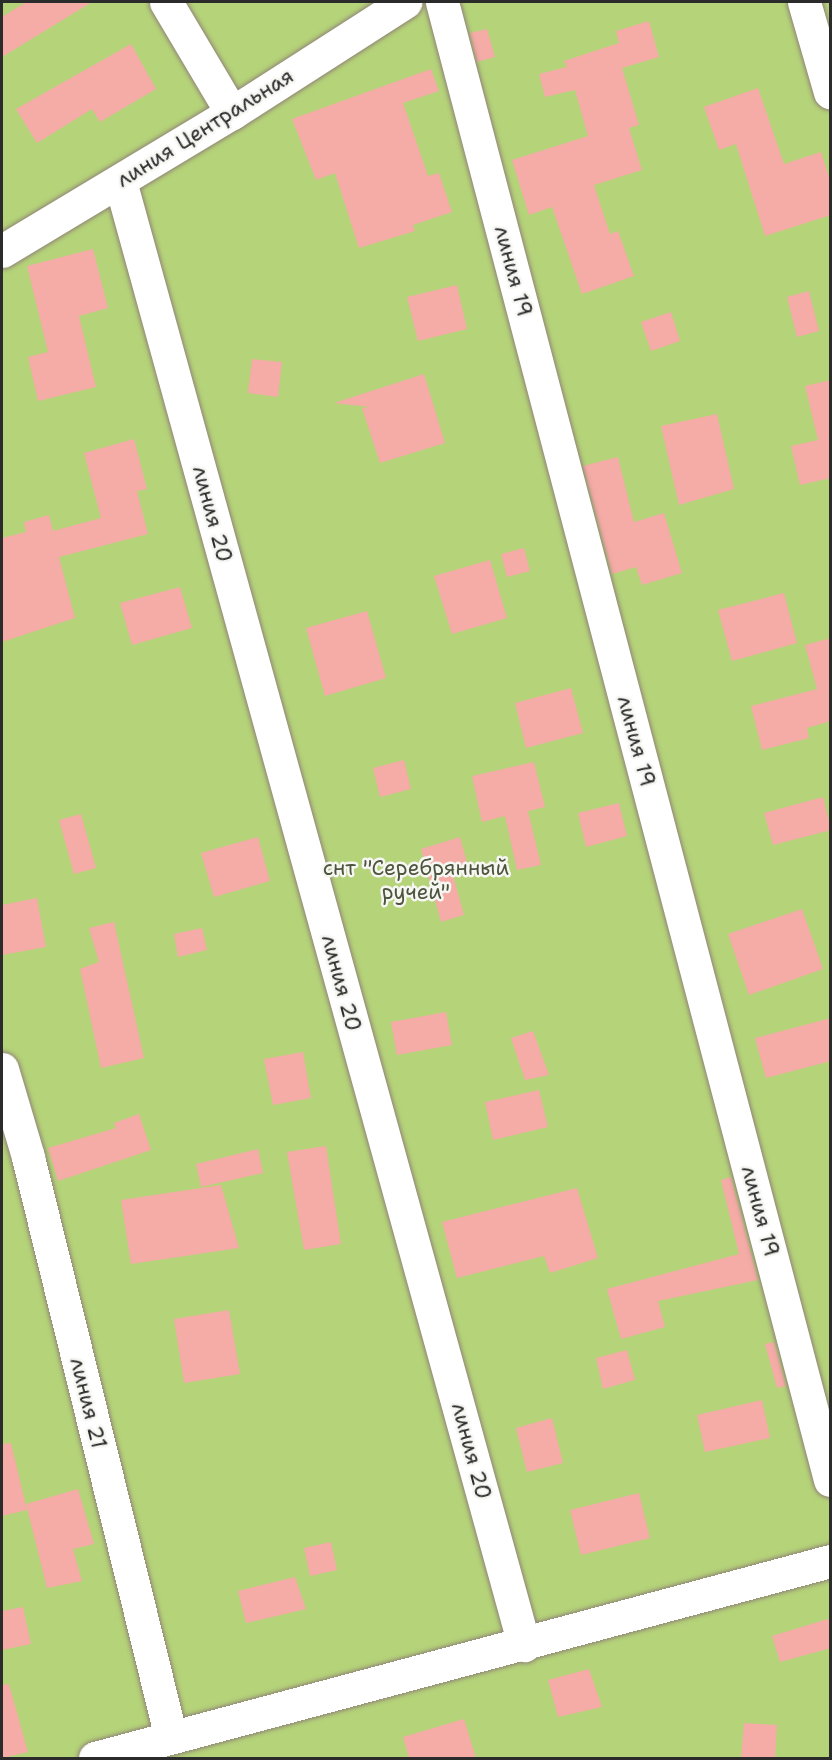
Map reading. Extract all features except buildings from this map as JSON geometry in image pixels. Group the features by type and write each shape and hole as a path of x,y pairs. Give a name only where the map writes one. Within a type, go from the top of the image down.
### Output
{"street":[{"path":"166,2 232,113"},
{"name":"линия Центральная","path":"2,251 232,113 405,2"},
{"name":"линия 19","path":"442,2 831,1480"},
{"path":"804,2 831,92"},
{"name":"линия 20","path":"120,181 524,1646"},
{"name":"линия 21","path":"2,1070 36,1189 171,1738"},
{"path":"95,1758 524,1646 831,1561"}],"green space":[{"name":"снт \"Серебрянный ручей\"","path":"2,2 830,2 830,1758 2,1758"}]}
